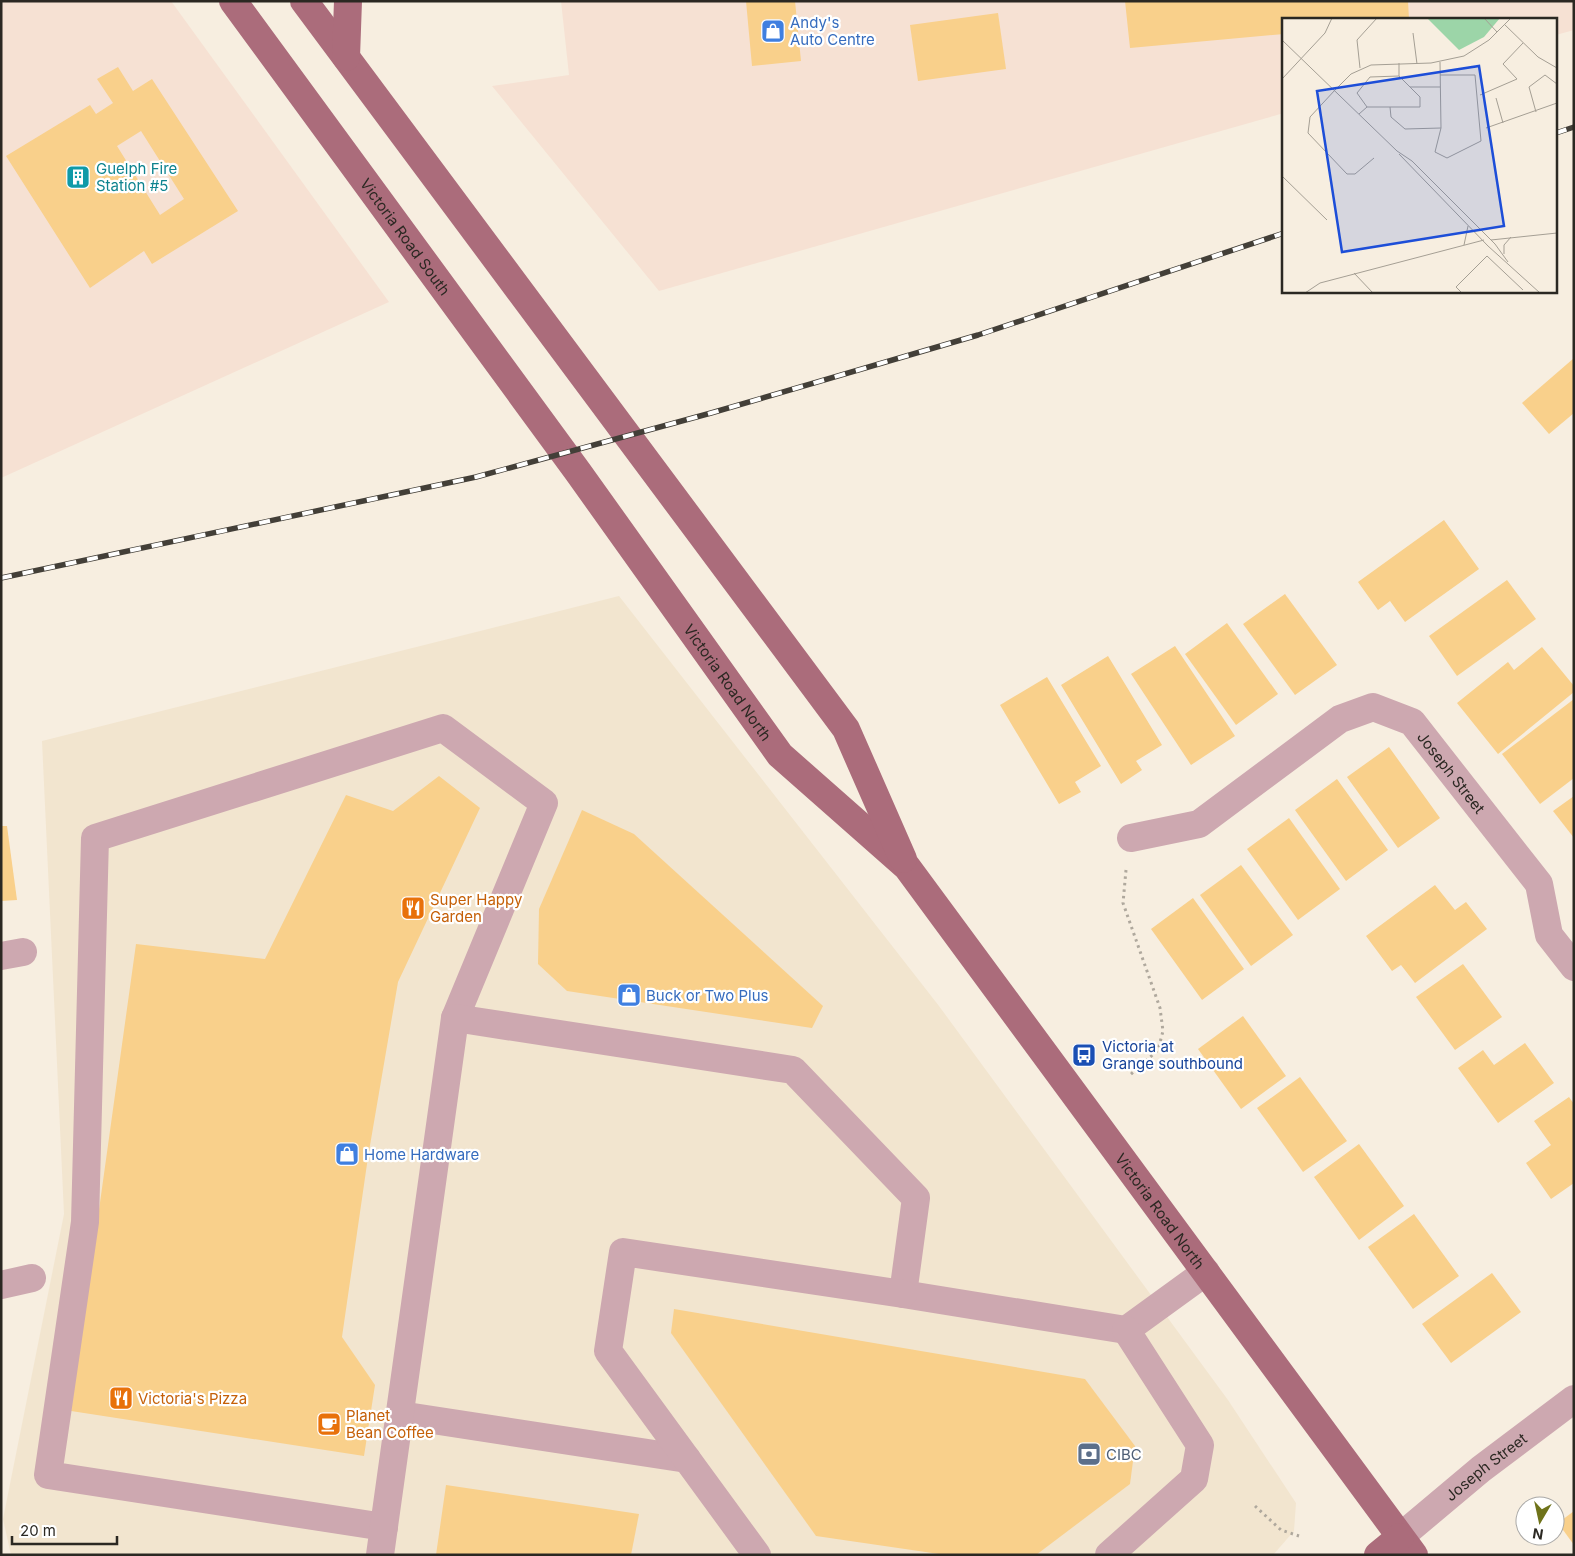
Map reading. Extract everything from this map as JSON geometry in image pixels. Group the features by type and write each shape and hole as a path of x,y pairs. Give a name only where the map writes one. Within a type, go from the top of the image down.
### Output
{"main road":[{"name":"Victoria Road South","path":"233,1 578,472"},
{"path":"304,1 346,57"},
{"path":"346,57 348,1"},
{"name":"Victoria Road North","path":"346,57 639,454 846,729 907,867"},
{"name":"Victoria Road North","path":"578,472 780,755 907,867 1407,1546"},
{"path":"1378,1555 1407,1546"}],"street":[{"name":"Joseph Street","path":"1131,838 1199,824 1340,719 1373,707 1412,722 1539,884 1549,935 1574,967"},
{"path":"380,1555 384,1527 400,1415 455,1018 544,803 443,728 95,838 85,1222 48,1475 384,1527"},
{"path":"455,1018 794,1070 916,1198 903,1294"},
{"path":"757,1555 608,1352 623,1252 1126,1330 1206,1272"},
{"path":"1,1285 32,1278"},
{"path":"1109,1555 1194,1479 1200,1445 1126,1330"},
{"name":"Joseph Street","path":"1407,1546 1481,1469 1574,1399"},
{"path":"400,1415 687,1460"}],"path":[{"path":"1130,1075 1158,1050 1162,1031 1160,1008 1123,903 1131,838"},
{"path":"1255,1506 1281,1530 1299,1536"}],"shaded area":[{"path":"1,1 171,1 389,302 1,478"},
{"path":"561,1 1574,1 1574,30 1558,34 1558,18 1282,18 1282,114 659,291 492,86 569,75"},
{"path":"619,596 939,1006 1228,1400 1296,1503 1294,1531 1273,1555 11,1555 3,1519 64,1214 42,741"}],"building":[{"name":"Andy's Auto Centre","path":"746,1 795,1 801,61 752,66"},
{"path":"1125,1 1408,1 1409,18 1282,18 1282,34 1130,48"},
{"path":"998,13 1006,69 918,81 910,25"},
{"name":"Guelph Fire Station #5","path":"118,67 133,91 152,79 238,211 152,264 144,251 90,288 6,156 90,105 96,114 113,103 97,79","holes":["141,131 184,199 160,215 117,146"]},
{"path":"1574,358 1574,413 1549,434 1522,403"},
{"path":"1444,520 1479,569 1405,622 1390,601 1378,610 1358,582"},
{"path":"1507,580 1536,619 1457,676 1429,636"},
{"path":"1285,594 1337,665 1295,695 1243,624"},
{"path":"1227,623 1278,694 1236,725 1185,654"},
{"path":"1175,646 1235,736 1191,765 1131,674"},
{"path":"1542,647 1574,686 1574,692 1498,754 1457,703 1508,662 1514,670"},
{"path":"1108,656 1162,745 1136,761 1142,770 1121,784 1061,685"},
{"path":"1047,677 1101,766 1075,782 1081,792 1059,804 1000,705"},
{"path":"1574,699 1574,778 1540,804 1502,754"},
{"path":"1389,747 1440,818 1398,848 1347,777"},
{"path":"439,776 480,808 398,982 368,1157 342,1337 375,1385 364,1456 71,1411 136,944 265,959 346,795 393,811"},
{"path":"1337,779 1388,850 1346,881 1295,810"},
{"path":"1574,796 1574,838 1553,811"},
{"path":"582,810 634,834 823,1006 812,1028 567,991 538,964 539,909"},
{"path":"1289,818 1340,889 1298,920 1247,849"},
{"path":"1,826 7,826 17,900 1,901"},
{"path":"1241,865 1293,935 1251,966 1200,895"},
{"path":"1435,885 1455,910 1466,902 1487,929 1415,983 1401,965 1392,971 1366,936"},
{"path":"1193,898 1244,969 1202,1000 1151,929"},
{"path":"1463,964 1502,1017 1455,1050 1416,997"},
{"path":"1243,1016 1286,1076 1241,1109 1198,1049"},
{"path":"1525,1043 1554,1083 1498,1123 1458,1068 1483,1050 1494,1065"},
{"path":"1300,1077 1347,1141 1303,1172 1257,1108"},
{"path":"1569,1097 1574,1104 1574,1183 1551,1199 1526,1163 1551,1145 1534,1121"},
{"path":"1359,1144 1404,1206 1359,1240 1314,1177"},
{"path":"1414,1214 1459,1276 1413,1309 1368,1247"},
{"path":"1492,1273 1521,1312 1451,1363 1422,1324"},
{"path":"674,1309 1085,1379 1135,1446 1130,1484 1036,1555 946,1555 816,1536 671,1333"},
{"path":"446,1485 639,1514 631,1555 436,1555"},
{"path":"1574,1511 1574,1545 1565,1533 1565,1518"}],"railway":[{"path":"1558,132 1574,127"},
{"path":"1,578 476,477 711,413 978,335 1282,234"}],"place":[{"name":"Andy's Auto Centre","path":"773,31"},
{"name":"Guelph Fire Station #5","path":"78,177"},
{"name":"Super Happy Garden","path":"413,908"},
{"name":"Buck or Two Plus","path":"629,995"},
{"name":"Victoria at Grange southbound","path":"1084,1055"},
{"name":"Home Hardware","path":"347,1154"},
{"name":"Victoria's Pizza","path":"121,1398"},
{"name":"Planet Bean Coffee","path":"329,1424"},
{"name":"CIBC","path":"1089,1454"}]}
